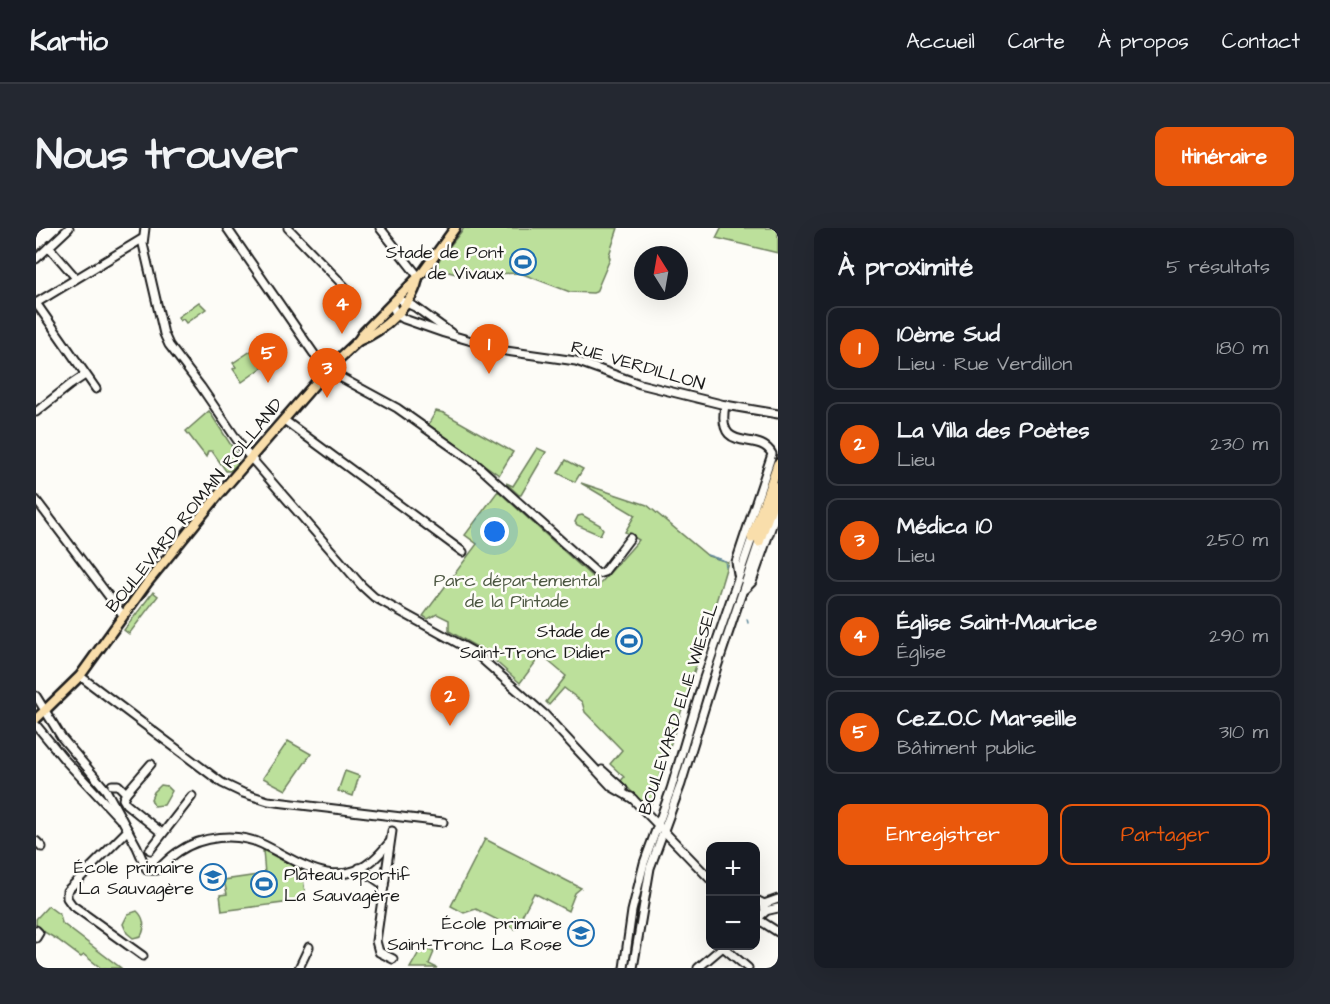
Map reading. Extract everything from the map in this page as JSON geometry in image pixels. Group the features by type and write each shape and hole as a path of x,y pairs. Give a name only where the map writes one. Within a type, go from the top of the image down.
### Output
{"highway":[{"name":"BOULEVARD ELIE WIESEL","path":"756,540 778,464"},
{"name":"BOULEVARD ELIE WIESEL","path":"756,540 778,487"}],"main road":[{"name":"BOULEVARD ROMAIN ROLLAND","path":"36,720 80,676 155,572 251,458 327,370 417,281 455,228"},
{"name":"BOULEVARD ROMAIN ROLLAND","path":"358,341 368,337 396,314 398,302"}],"street":[{"path":"36,259 69,228"},
{"path":"145,228 142,239 166,339 251,458 362,586 374,597 474,652 587,754 706,874"},
{"path":"227,228 327,370 397,408 476,464 598,574 604,572 630,538"},
{"path":"288,228 346,288"},
{"path":"380,228 417,281 415,307"},
{"path":"96,389 36,303 142,239"},
{"path":"49,247 76,278"},
{"path":"396,314 398,302"},
{"name":"RUE VERDILLON","path":"398,302 415,307 455,336"},
{"name":"RUE VERDILLON","path":"396,314 421,325 506,351 588,364 640,384 725,405 778,414"},
{"path":"421,325 425,316"},
{"path":"36,412 85,375"},
{"path":"725,405 724,425 729,434 769,449 772,458 736,562 738,576"},
{"path":"284,420 463,552"},
{"path":"36,500 123,615"},
{"path":"742,592 752,582 778,508"},
{"name":"BOULEVARD ELIE WIESEL","path":"633,968 650,868 671,789 704,678 738,576 756,540"},
{"name":"BOULEVARD ELIE WIESEL","path":"624,968 636,891 644,863 681,784 742,592 756,540"},
{"path":"80,676 222,783 243,793 268,801 393,824 443,822"},
{"path":"36,696 76,757 103,787 126,826 147,870 157,870 178,852 196,843 223,837 247,839 261,844 320,873 336,873 360,868 373,861 389,843"},
{"path":"36,725 126,826"},
{"path":"151,764 123,799 162,834"},
{"path":"103,787 118,785 126,793"},
{"path":"150,850 192,796"},
{"path":"393,824 376,941 379,952 393,959"},
{"path":"126,826 67,891 72,904 142,956"},
{"path":"36,841 42,848"},
{"path":"360,868 384,885"},
{"path":"760,914 778,899"},
{"path":"760,904 764,909 769,926"},
{"path":"764,909 778,908"},
{"path":"760,920 778,932"},
{"path":"36,930 39,933 36,938"},
{"path":"299,968 309,947"},
{"path":"698,968 718,950"},
{"path":"728,950 748,968"}],"green space":[{"name":"Stade de Pont de Vivaux","path":"464,228 618,228 609,255 610,259 596,292 593,293 570,292 520,273 460,275 437,269 435,265"},
{"path":"721,228 778,228 778,253 716,238"},
{"path":"199,302 206,309 186,323 183,319 180,321 178,317"},
{"path":"251,351 263,367 242,382 233,369 236,367 233,363"},
{"path":"209,411 238,456 237,464 230,471 226,471 212,451 208,451 206,457 186,431"},
{"path":"436,411 444,413 513,452 499,475 428,425"},
{"path":"537,448 546,452 519,495 506,483 513,486"},
{"path":"566,460 583,469 575,482 558,473"},
{"name":"Parc départemental de la Pintade","path":"581,483 647,505 708,556 728,562 648,808 621,781 624,777 610,764 622,750 585,712 582,702 564,688 549,705 546,702 566,676 541,655 520,683 484,651 449,631 449,620 437,614 428,619 423,616 477,544 465,535 498,491 600,584 639,540 625,532 635,515"},
{"path":"582,515 600,525 603,529 600,535 577,525 575,522 578,516"},
{"path":"153,592 158,596 129,634 124,630"},
{"path":"288,741 311,754 286,790 263,778"},
{"path":"345,771 359,776 353,796 338,791"},
{"path":"161,785 167,786 172,791 164,805 154,806 151,799"},
{"path":"485,839 581,888 575,893 568,911 534,893 515,929 476,909 464,913 451,906"},
{"name":"Plateau sportif La Sauvagère","path":"263,850 302,871 306,900 222,911 220,895 227,894 224,880 265,874"},
{"path":"48,906 60,915 62,923 121,968 101,968 84,955 81,957 36,927 36,919"},
{"path":"137,911 143,919 144,926 141,936 133,938 127,933 123,924 128,914"},
{"path":"422,947 434,952 429,964 437,968 410,968"}],"waterway":[{"path":"707,555 725,561 726,566"},
{"path":"747,619 748,623"}],"place":[{"name":"Stade de Pont de Vivaux","path":"523,262"},
{"name":"Église Saint-Maurice","path":"342,334"},
{"name":"10ème Sud","path":"489,374"},
{"name":"Ce.Z.O.C Marseille","path":"268,383"},
{"name":"Médica 10","path":"327,398"},
{"name":"Stade de Saint-Tronc Didier","path":"629,641"},
{"name":"La Villa des Poètes","path":"450,726"},
{"name":"École primaire La Sauvagère","path":"213,877"},
{"name":"Plateau sportif La Sauvagère","path":"264,884"},
{"name":"École primaire Saint-Tronc La Rose","path":"581,933"}]}
